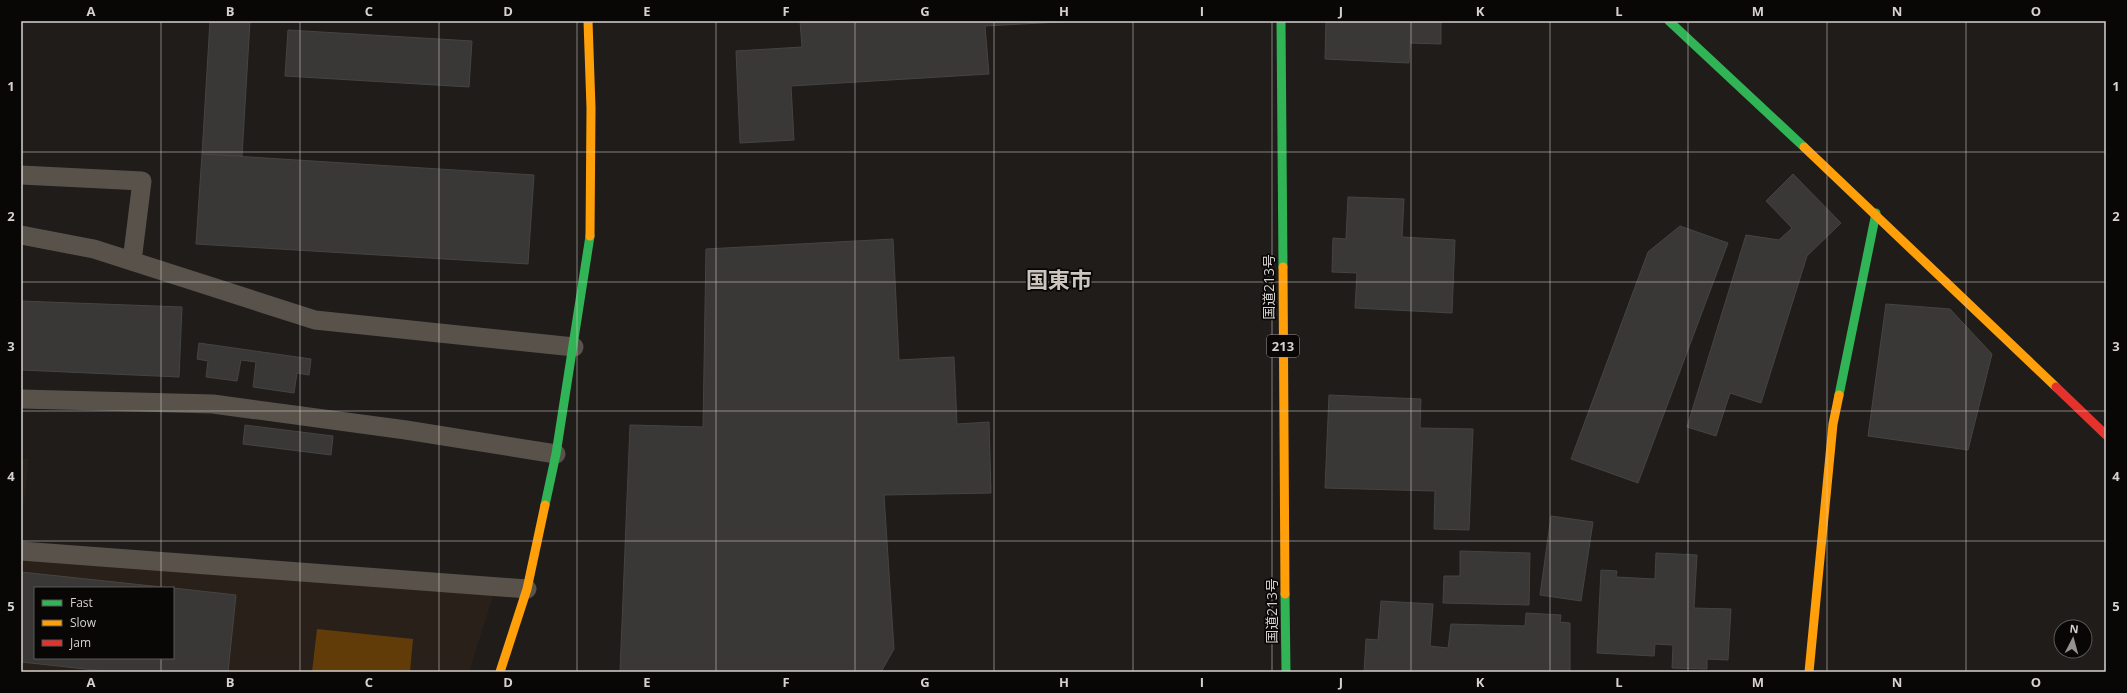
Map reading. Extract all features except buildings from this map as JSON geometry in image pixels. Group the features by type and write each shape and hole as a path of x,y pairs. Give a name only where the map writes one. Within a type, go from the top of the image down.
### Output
{"main road":[{"path":"500,672 527,589 556,454 590,239 591,108 588,21"},
{"name":"国道213号","path":"1281,21 1286,672"},
{"path":"1669,21 1876,213 2106,435"},
{"path":"1809,672 1834,424 1876,213"}],"lane":[{"path":"21,175 142,181 132,261"},
{"path":"21,235 94,249 315,320 574,347"},
{"path":"21,400 213,404 406,430 556,454"},
{"path":"21,551 527,589"}],"shaded area":[{"path":"21,459 29,459 21,532"},
{"path":"21,550 494,593 469,672 21,672"},
{"path":"317,629 413,639 410,672 312,672"}],"traffic: fast":[{"path":"1281,21 1283,267"},
{"path":"1669,21 1804,147"},
{"path":"1839,395 1876,213"},
{"path":"545,505 556,454 590,236"},
{"path":"1285,594 1286,672"}],"traffic: slow":[{"path":"588,21 591,108 590,236"},
{"path":"1804,147 2056,387"},
{"path":"1283,267 1285,594"},
{"path":"1809,672 1833,424 1839,395"},
{"path":"500,672 527,589 545,505"}],"traffic: jam":[{"path":"2056,387 2106,435"}],"district":[{"name":"国東市","path":"1059,280"}]}
